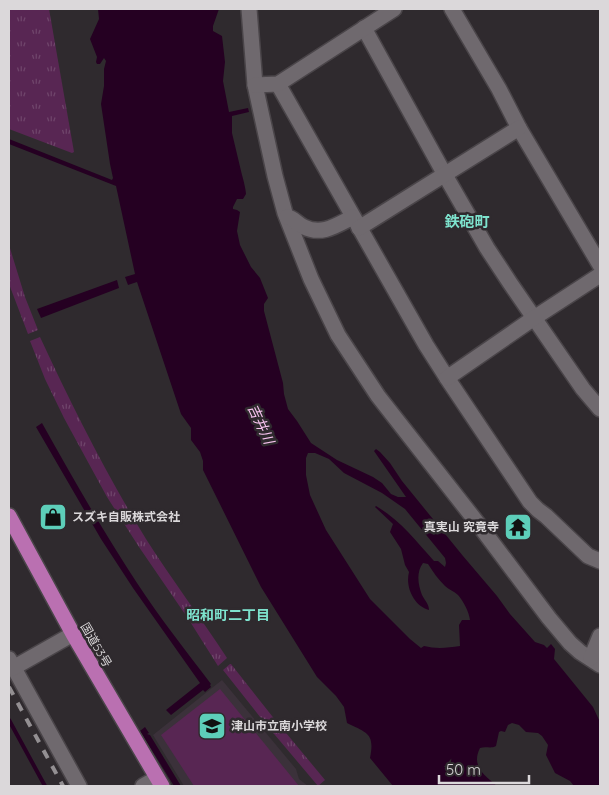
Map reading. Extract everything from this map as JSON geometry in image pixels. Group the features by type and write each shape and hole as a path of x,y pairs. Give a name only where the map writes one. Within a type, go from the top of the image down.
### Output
{"highway":[{"name":"国道53号","path":"9,516 73,634 160,782"}],"street":[{"path":"249,9 255,85 280,195 311,279 338,335 378,396 570,643 596,662 600,636"},
{"path":"255,85 278,84 394,9"},
{"path":"452,9 600,266"},
{"path":"364,28 487,248 583,389 600,409"},
{"path":"278,84 426,345 530,502 588,556 600,561"},
{"path":"287,217 291,217 303,227 318,231 356,222 445,175 519,128"},
{"path":"280,195 284,193 289,177"},
{"path":"447,378 600,275"},
{"path":"73,634 11,663 79,786"},
{"path":"144,786 160,782"}],"shaded area":[{"name":"津山市立南小学校","path":"222,680 296,769 299,779 308,786 184,786 153,735"}],"green space":[{"path":"9,9 49,9 74,152 72,153 9,129"},
{"path":"9,245 25,297 38,330 28,334 9,284"},
{"path":"40,337 64,389 117,490 146,539 227,658 218,666 107,497 64,418 45,379 30,341"},
{"path":"230,664 325,780 318,786 223,670"},
{"name":"津山市立南小学校","path":"220,689 299,786 194,786 161,735"}],"water":[{"name":"吉井川","path":"98,9 219,9 213,31 222,36 225,62 223,81 229,112 248,108 249,112 232,116 232,133 246,194 243,199 237,199 233,209 240,212 237,231 240,245 251,267 260,278 268,298 264,304 264,311 288,409 311,443 337,460 373,477 382,483 391,494 398,497 406,497 374,451 376,449 380,452 510,614 535,642 547,648 551,644 555,649 554,659 593,707 600,722 600,786 574,786 570,781 555,773 546,755 548,745 542,736 538,733 526,732 519,725 512,723 508,725 505,732 499,732 496,746 480,748 478,754 477,760 480,770 497,786 393,786 370,758 371,743 368,735 347,723 344,707 317,677 261,587 203,470 200,452 191,440 191,428 181,414 137,282 128,285 125,277 135,274 116,186 9,144 9,139 112,180 101,104 106,61 104,58 100,64 97,64 97,57 90,39 99,19","holes":["308,453 315,453 329,459 344,473 382,493 405,509 445,558 445,567 438,561 434,561 393,518 375,507 393,524 390,532 401,549 409,572 408,584 415,600 429,610 419,583 419,570 423,563 428,564 442,583 462,601 470,620 462,620 459,625 460,646 442,648 424,646 421,648 370,599 326,530 310,495 306,475 306,458"]},
{"path":"117,280 119,288 41,318 37,309"},
{"path":"42,423 88,504 137,583 211,684 211,687 205,692 203,690 171,715 166,710 200,683 101,539 36,427"},
{"path":"145,727 149,733 147,734 150,735 181,786 174,786 140,731"}],"waterway":[{"path":"9,720 45,786"}],"railway":[{"path":"9,687 63,786"}],"place":[{"name":"スズキ自販株式会社","path":"53,517"},
{"name":"真実山 究竟寺","path":"518,527"},
{"name":"津山市立南小学校","path":"212,726"}],"district":[{"name":"鉄砲町","path":"467,222"},
{"name":"昭和町二丁目","path":"228,615"}]}
